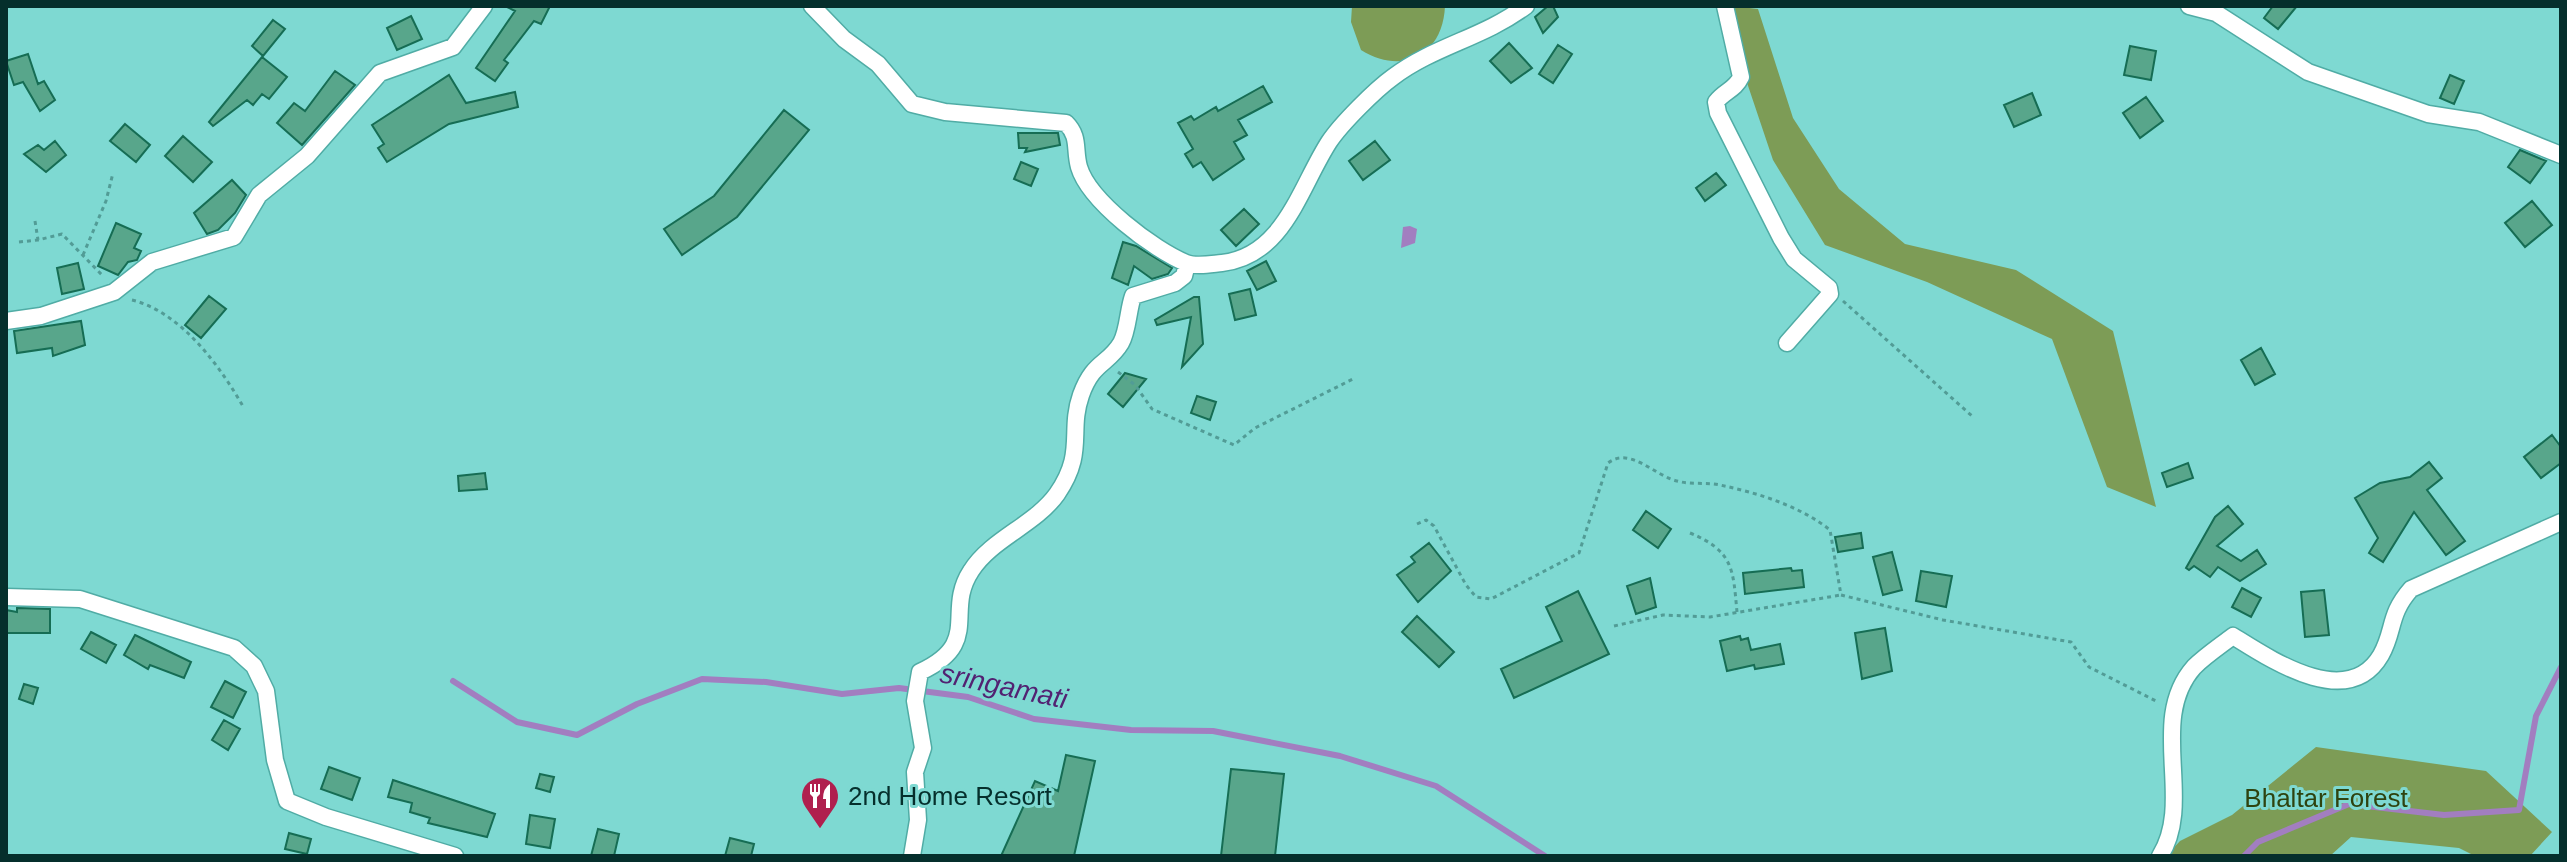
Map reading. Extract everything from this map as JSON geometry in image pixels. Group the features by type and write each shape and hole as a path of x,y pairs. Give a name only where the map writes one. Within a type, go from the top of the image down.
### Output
{"street":[{"path":"6,321 41,316 114,292 152,262 234,237 259,195 307,156 380,73 453,47 484,6"},
{"path":"812,6 844,39 878,64 912,104 945,112 1066,123 1075,133 1079,169 1089,186 1115,215 1187,264 1230,262 1253,255 1294,208 1330,140 1380,89 1429,55 1499,26 1526,6"},
{"path":"1725,6 1741,77 1736,87 1722,94 1716,102 1718,113 1794,259 1829,288 1830,294 1787,343"},
{"path":"2189,6 2216,13 2308,72 2428,114 2479,122 2561,155"},
{"path":"912,856 918,820 915,772 923,748 915,701 920,672 940,663 955,647 969,572 1056,496 1071,470 1077,449 1079,399 1091,370 1121,343 1133,296 1175,283 1184,276 1187,264"},
{"path":"2160,856 2172,838 2173,708 2193,668 2233,636 2311,677 2331,681 2350,678 2366,671 2379,658 2397,604 2411,589 2561,522"},
{"path":"6,597 80,599 234,648 254,666 266,691 275,760 287,801 326,817 455,856"}],"path":[{"path":"83,255 106,201 113,173"},
{"path":"35,221 38,240"},
{"path":"19,242 62,234 112,285 114,292 148,304 179,327 225,374 244,408"},
{"path":"1829,288 1972,416"},
{"path":"1102,360 1135,385 1152,409 1234,445 1255,428 1353,379"},
{"path":"1417,524 1426,520 1434,526 1466,585 1476,597 1491,599 1574,559 1591,526 1608,463 1626,459 1674,481 1717,484 1771,499 1817,520 1830,530 1841,595"},
{"path":"1690,533 1707,540 1727,557 1733,570 1737,612"},
{"path":"1614,626 1663,615 1710,617 1841,595 1943,620 2071,642 2089,667 2116,683 2173,708"}],"green space":[{"path":"1352,6 1445,6 1443,23 1429,48 1418,56 1392,61 1361,50 1351,22"},
{"path":"1732,6 1758,9 1793,118 1839,189 1905,244 2016,270 2113,331 2156,507 2107,487 2052,339 1927,282 1825,245 1773,160 1737,53"},
{"name":"Bhaltar Forest","path":"2316,747 2486,771 2552,832 2530,856 2475,856 2459,848 2351,837 2330,856 2166,856 2180,841 2232,815"}],"shaded area":[{"path":"1403,227 1417,229 1415,243 1401,248"}],"building":[{"path":"505,6 550,6 541,24 534,21 504,60 508,63 495,81 476,68 515,11"},
{"path":"1548,6 1553,6 1558,17 1543,33 1535,17"},
{"path":"2273,6 2297,6 2278,29 2264,18"},
{"path":"411,16 422,39 397,50 387,28"},
{"path":"273,20 285,29 263,56 252,46"},
{"path":"1509,43 1532,68 1511,83 1490,61"},
{"path":"1558,45 1572,54 1553,83 1539,74"},
{"path":"2130,46 2156,51 2151,80 2124,75"},
{"path":"28,54 38,84 44,81 55,100 40,111 23,82 14,85 6,61"},
{"path":"262,57 287,77 269,99 262,94 253,105 247,100 213,126 209,122"},
{"path":"335,71 355,85 302,145 277,123 294,103 305,111"},
{"path":"449,75 466,103 515,92 518,107 449,124 387,162 378,148 384,144 372,125"},
{"path":"2450,75 2464,81 2454,104 2440,98"},
{"path":"1263,86 1272,102 1238,120 1247,135 1234,142 1244,159 1213,180 1201,162 1193,167 1185,154 1193,149 1178,123 1191,116 1194,120 1216,107 1218,111"},
{"path":"2032,93 2041,115 2014,127 2004,105"},
{"path":"2146,97 2163,121 2140,138 2123,113"},
{"path":"784,110 809,130 737,217 682,255 664,229 714,196"},
{"path":"125,124 150,145 136,162 110,141"},
{"path":"1018,133 1058,133 1060,145 1025,152 1027,148 1019,148"},
{"path":"183,136 212,162 193,182 165,156"},
{"path":"55,141 66,155 46,172 24,154 38,145 44,150"},
{"path":"1375,141 1390,160 1363,180 1349,161"},
{"path":"2520,150 2546,161 2530,183 2508,167"},
{"path":"1021,162 1038,169 1031,186 1014,179"},
{"path":"1716,173 1726,185 1705,201 1696,188"},
{"path":"232,180 246,195 235,213 218,230 207,234 194,213"},
{"path":"2532,201 2552,225 2525,247 2505,223"},
{"path":"1244,209 1259,224 1236,246 1221,230"},
{"path":"116,223 141,234 134,248 141,251 137,260 128,262 118,275 98,266"},
{"path":"1123,242 1136,246 1172,268 1168,274 1152,279 1134,266 1128,285 1112,278"},
{"path":"1266,261 1276,281 1257,290 1247,271"},
{"path":"78,263 84,289 62,294 57,268"},
{"path":"1250,289 1256,315 1235,320 1229,294"},
{"path":"209,296 226,309 201,338 185,325"},
{"path":"1199,297 1203,344 1182,367 1191,317 1157,325 1155,320"},
{"path":"81,321 85,345 53,356 52,348 17,353 14,331"},
{"path":"2261,348 2275,374 2255,385 2241,360"},
{"path":"1125,373 1146,379 1123,407 1108,394"},
{"path":"1197,396 1216,402 1210,420 1191,413"},
{"path":"2552,435 2561,447 2561,463 2541,478 2524,457"},
{"path":"2429,462 2442,478 2427,490 2465,541 2446,555 2414,512 2383,562 2369,553 2378,538 2355,498 2380,483 2410,477"},
{"path":"2188,463 2193,478 2167,487 2162,473"},
{"path":"485,473 487,489 459,491 458,476"},
{"path":"2228,506 2243,524 2217,546 2241,561 2257,550 2266,564 2240,581 2218,567 2210,577 2194,566 2189,570 2186,568 2215,517"},
{"path":"1646,511 1671,529 1658,548 1633,530"},
{"path":"1861,533 1863,548 1838,552 1835,537"},
{"path":"1429,543 1451,571 1418,602 1397,575 1415,562 1411,557"},
{"path":"1892,552 1902,590 1883,595 1873,557"},
{"path":"1791,568 1792,571 1802,570 1804,587 1745,594 1743,573"},
{"path":"1921,571 1952,576 1946,607 1916,601"},
{"path":"1650,578 1656,607 1636,614 1627,586"},
{"path":"2242,588 2261,598 2251,617 2232,607"},
{"path":"2324,590 2329,635 2305,637 2301,592"},
{"path":"1578,591 1609,654 1514,698 1501,669 1562,641 1546,607"},
{"path":"17,608 50,609 50,633 6,633 6,610 17,612"},
{"path":"1417,616 1454,652 1439,667 1402,632"},
{"path":"1885,628 1892,671 1862,679 1855,633"},
{"path":"91,632 116,645 106,663 81,649"},
{"path":"135,635 191,662 184,678 150,665 148,669 124,655"},
{"path":"1740,636 1741,640 1748,638 1751,650 1780,644 1784,664 1755,669 1754,665 1727,671 1720,641"},
{"path":"225,681 246,692 233,718 211,707"},
{"path":"24,684 38,688 33,704 19,699"},
{"path":"224,720 240,729 228,750 212,740"},
{"path":"1066,755 1095,761 1074,856 1001,856 1035,781 1058,791"},
{"path":"329,767 360,778 352,800 321,789"},
{"path":"1231,769 1284,774 1275,856 1221,856"},
{"path":"540,774 554,777 550,792 536,788"},
{"path":"393,780 495,814 487,837 428,823 430,818 410,812 412,803 388,797"},
{"path":"530,815 555,819 550,848 526,844"},
{"path":"598,829 619,834 614,856 591,856"},
{"path":"289,833 311,839 307,854 285,849"},
{"path":"730,838 754,844 751,856 725,856"}],"waterway":[{"name":"sringamati","path":"2244,856 2258,842 2349,804 2444,815 2519,810 2536,716 2561,667"},
{"name":"sringamati","path":"453,681 517,722 577,735 637,704 702,679 766,682 842,694 899,688 968,697 1034,719 1131,730 1213,731 1340,756 1436,786 1545,856"}],"place":[{"name":"2nd Home Resort","path":"820,830"}]}
